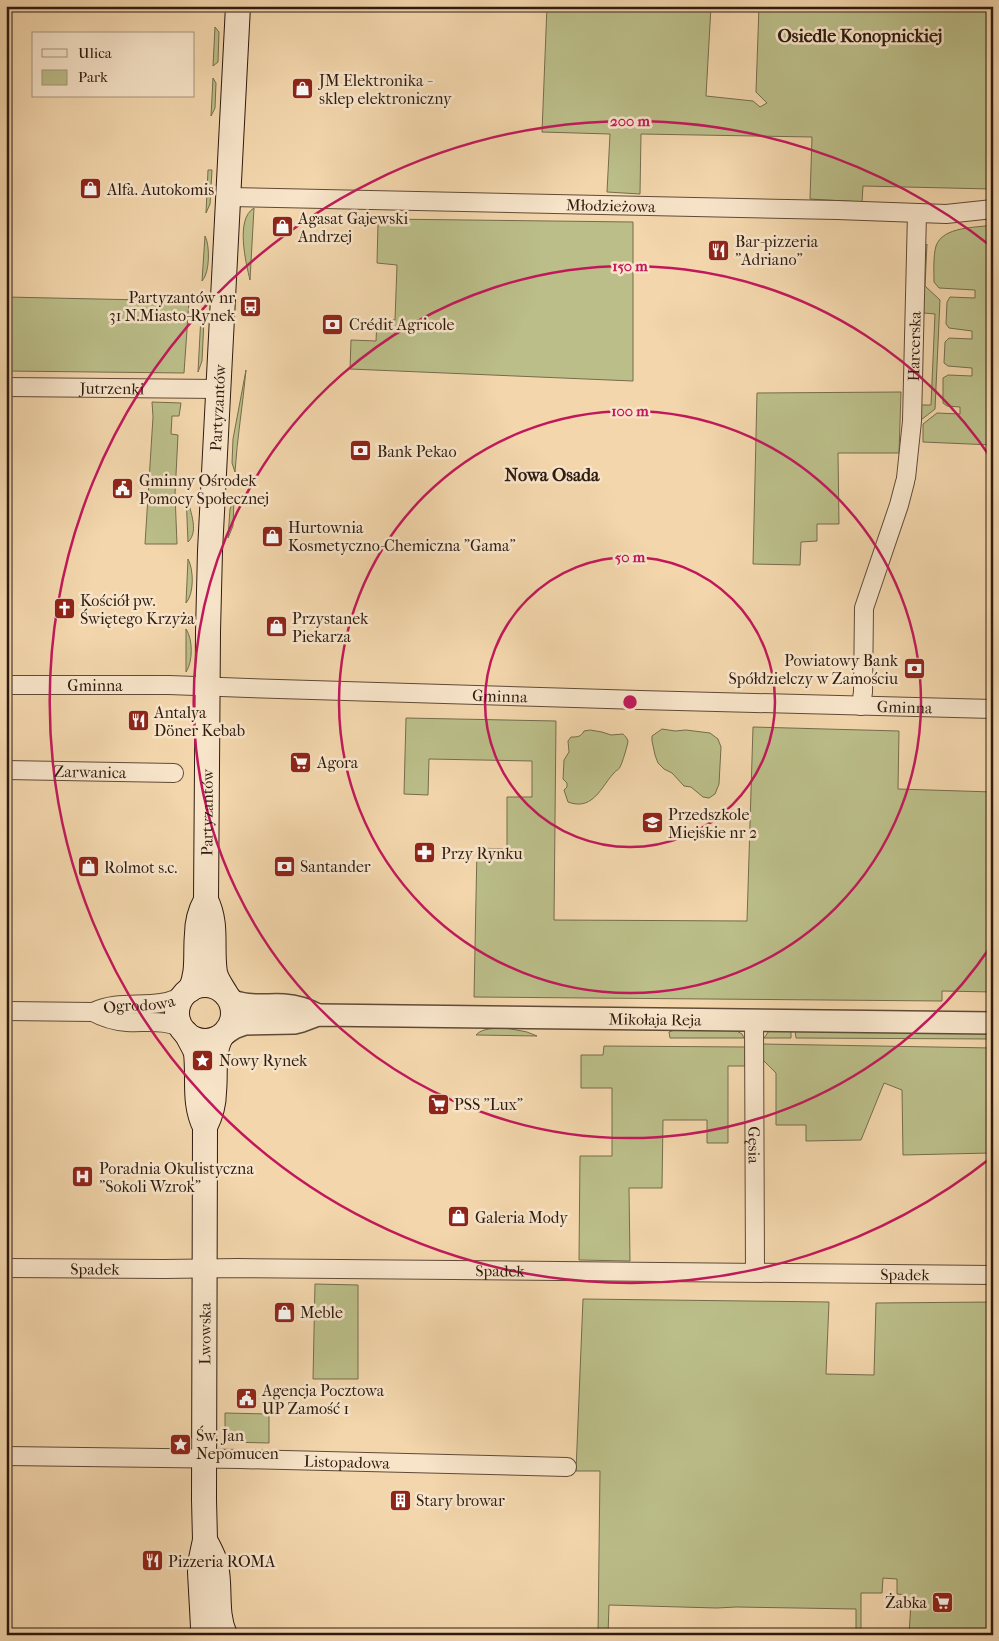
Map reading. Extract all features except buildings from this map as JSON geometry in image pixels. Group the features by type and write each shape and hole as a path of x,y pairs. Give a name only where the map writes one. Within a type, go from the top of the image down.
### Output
{"main road":[{"name":"Partyzantów","path":"188,992 196,974 196,934 199,917 206,900 210,551 238,6"},
{"name":"Partyzantów","path":"206,900 211,908 214,924 216,973 227,996"},
{"path":"204,985 212,986 227,996 233,1013 230,1028 223,1035 212,1040 203,1041 194,1039 184,1031 178,1017 178,1011 179,1005 188,992 204,985"},
{"name":"Lwowska","path":"184,1031 196,1054 197,1103 205,1127"},
{"name":"Lwowska","path":"202,1635 200,1559 205,1540 205,1127 212,1110 215,1052 223,1035"},
{"name":"Lwowska","path":"205,1540 216,1566 220,1617 224,1635"}],"street":[{"name":"Młodzieżowa","path":"229,197 828,209 960,214 993,209"},
{"name":"Harcerska","path":"861,706 863,692 864,608 899,505 905,480 912,421 917,213"},
{"name":"Jutrzenki","path":"6,387 218,389"},
{"name":"Gminna","path":"6,685 169,685 993,709"},
{"name":"Zarwanica","path":"6,770 174,773"},
{"name":"Ogrodowa","path":"93,1012 117,1004 166,1004 188,992"},
{"name":"Mikołaja Reja","path":"227,996 243,1004 284,1005 301,1008 318,1015"},
{"name":"Ogrodowa","path":"6,1011 93,1012 110,1019 127,1022 167,1023 184,1031"},
{"name":"Mikołaja Reja","path":"223,1035 245,1024 294,1023 318,1015 993,1023"},
{"name":"Gęsia","path":"754,1019 754,1272"},
{"name":"Spadek","path":"6,1268 754,1272 993,1276"},
{"name":"Listopadowa","path":"6,1456 204,1458 567,1467"}],"green space":[{"path":"547,6 711,6 706,96 753,101 760,107 767,103 756,92 759,6 993,6 993,195 991,196 991,189 863,186 862,202 810,199 812,137 641,134 640,194 607,192 610,134 542,132"},
{"path":"215,27 219,32 218,62 213,66"},
{"path":"213,78 216,83 215,108 211,116"},
{"path":"208,170 212,170 210,204 206,213"},
{"path":"254,208 250,280 244,253 243,231 248,214"},
{"path":"384,219 633,222 633,381 350,369 351,340 376,341 377,320 395,320 397,265 377,263 378,224"},
{"path":"993,225 993,445 923,442 923,424 937,413 960,414 960,407 947,406 943,403 943,378 948,375 972,376 972,368 948,366 944,363 945,342 949,338 972,339 972,331 949,328 946,324 947,302 950,297 975,298 975,290 939,288 934,282 936,246 940,239 953,231"},
{"path":"205,236 208,246 208,259 207,272 202,281"},
{"path":"927,244 925,286 940,300 935,409 921,420 918,419 919,405 931,405 935,314 922,311 923,249"},
{"path":"6,297 189,301 184,373 6,371"},
{"path":"201,315 204,320 202,361 198,372"},
{"path":"246,370 235,472 232,463 233,439"},
{"path":"901,392 899,453 838,453 839,524 817,524 817,541 801,542 800,565 753,564 757,393"},
{"path":"152,402 181,403 179,416 172,416 171,434 178,435 175,494 177,544 145,544 153,417"},
{"path":"186,494 193,526 193,532 188,542"},
{"path":"234,499 233,526 228,538 230,509"},
{"path":"188,559 192,582 191,594 186,603"},
{"path":"186,629 190,639 191,651 190,662 186,672"},
{"path":"406,718 556,721 554,920 747,921 753,727 899,731 898,789 993,792 993,992 942,991 942,1001 474,997 477,848 507,849 507,797 532,797 532,761 429,759 428,795 404,794"},
{"path":"662,729 710,733 718,739 721,747 719,784 715,794 709,798 703,797 691,787 684,786 672,773 658,763 652,736"},
{"path":"590,730 611,735 623,734 628,741 627,746 620,767 598,794 586,803 571,803 568,802 564,790 567,787 567,783 563,779 564,760 569,752 568,741 571,737 579,736 584,731"},
{"path":"506,1028 537,1036 476,1035 486,1030"},
{"path":"677,1029 735,1030 742,1034 744,1038 670,1038 669,1032"},
{"path":"791,1030 791,1038 764,1038 769,1031"},
{"path":"795,1030 993,1033 993,1039 796,1038"},
{"path":"762,1044 993,1048 993,1122 990,1123 990,1153 903,1155 902,1090 884,1083 861,1140 806,1141 806,1125 776,1125 776,1073 762,1059"},
{"path":"604,1046 745,1047 745,1066 728,1066 728,1143 707,1143 707,1120 663,1120 662,1188 629,1188 630,1261 579,1260 580,1156 612,1156 612,1088 581,1088 581,1055 603,1055"},
{"path":"315,1284 358,1285 358,1379 313,1379"},
{"path":"583,1299 829,1302 826,1374 874,1375 876,1303 993,1302 993,1635 909,1635 911,1602 907,1602 907,1595 897,1594 897,1579 883,1578 882,1593 861,1593 861,1635 856,1635 856,1609 609,1605 608,1635 598,1635 600,1471 576,1471"},
{"path":"225,1413 269,1414 269,1443 225,1442"}],"place":[{"name":"JM Elektronika - sklep elektroniczny","path":"303,89"},
{"name":"Alfa. Autokomis","path":"91,189"},
{"name":"Agasat Gajewski Andrzej","path":"282,227"},
{"name":"Bar-pizzeria \"Adriano\"","path":"719,250"},
{"name":"Partyzantów nr 31 N.Miasto-Rynek","path":"251,306"},
{"name":"Crédit Agricole","path":"333,324"},
{"name":"Bank Pekao","path":"361,451"},
{"name":"Gminny Ośrodek Pomocy Społecznej","path":"123,489"},
{"name":"Hurtownia Kosmetyczno-Chemiczna \"Gama\"","path":"272,536"},
{"name":"Kościół pw. Świętego Krzyża","path":"64,609"},
{"name":"Przystanek Piekarza","path":"276,627"},
{"name":"Powiatowy Bank Spółdzielczy w Zamościu","path":"914,669"},
{"name":"Antalya Döner Kebab","path":"138,721"},
{"name":"Agora","path":"301,762"},
{"name":"Przedszkole Miejskie nr 2","path":"652,823"},
{"name":"Przy Rynku","path":"425,853"},
{"name":"Santander","path":"284,866"},
{"name":"Rolmot s.c.","path":"88,867"},
{"name":"Nowy Rynek","path":"203,1060"},
{"name":"PSS \"Lux\"","path":"438,1104"},
{"name":"Poradnia Okulistyczna \"Sokoli Wzrok\"","path":"83,1177"},
{"name":"Galeria Mody","path":"459,1217"},
{"name":"Meble","path":"284,1312"},
{"name":"Agencja Pocztowa UP Zamość 1","path":"246,1399"},
{"name":"Św. Jan Nepomucen","path":"180,1444"},
{"name":"Stary browar","path":"400,1500"},
{"name":"Pizzeria ROMA","path":"152,1561"},
{"name":"Żabka","path":"943,1602"}],"district":[{"name":"Osiedle Konopnickiej","path":"860,36"},
{"name":"Nowa Osada","path":"552,475"}]}
